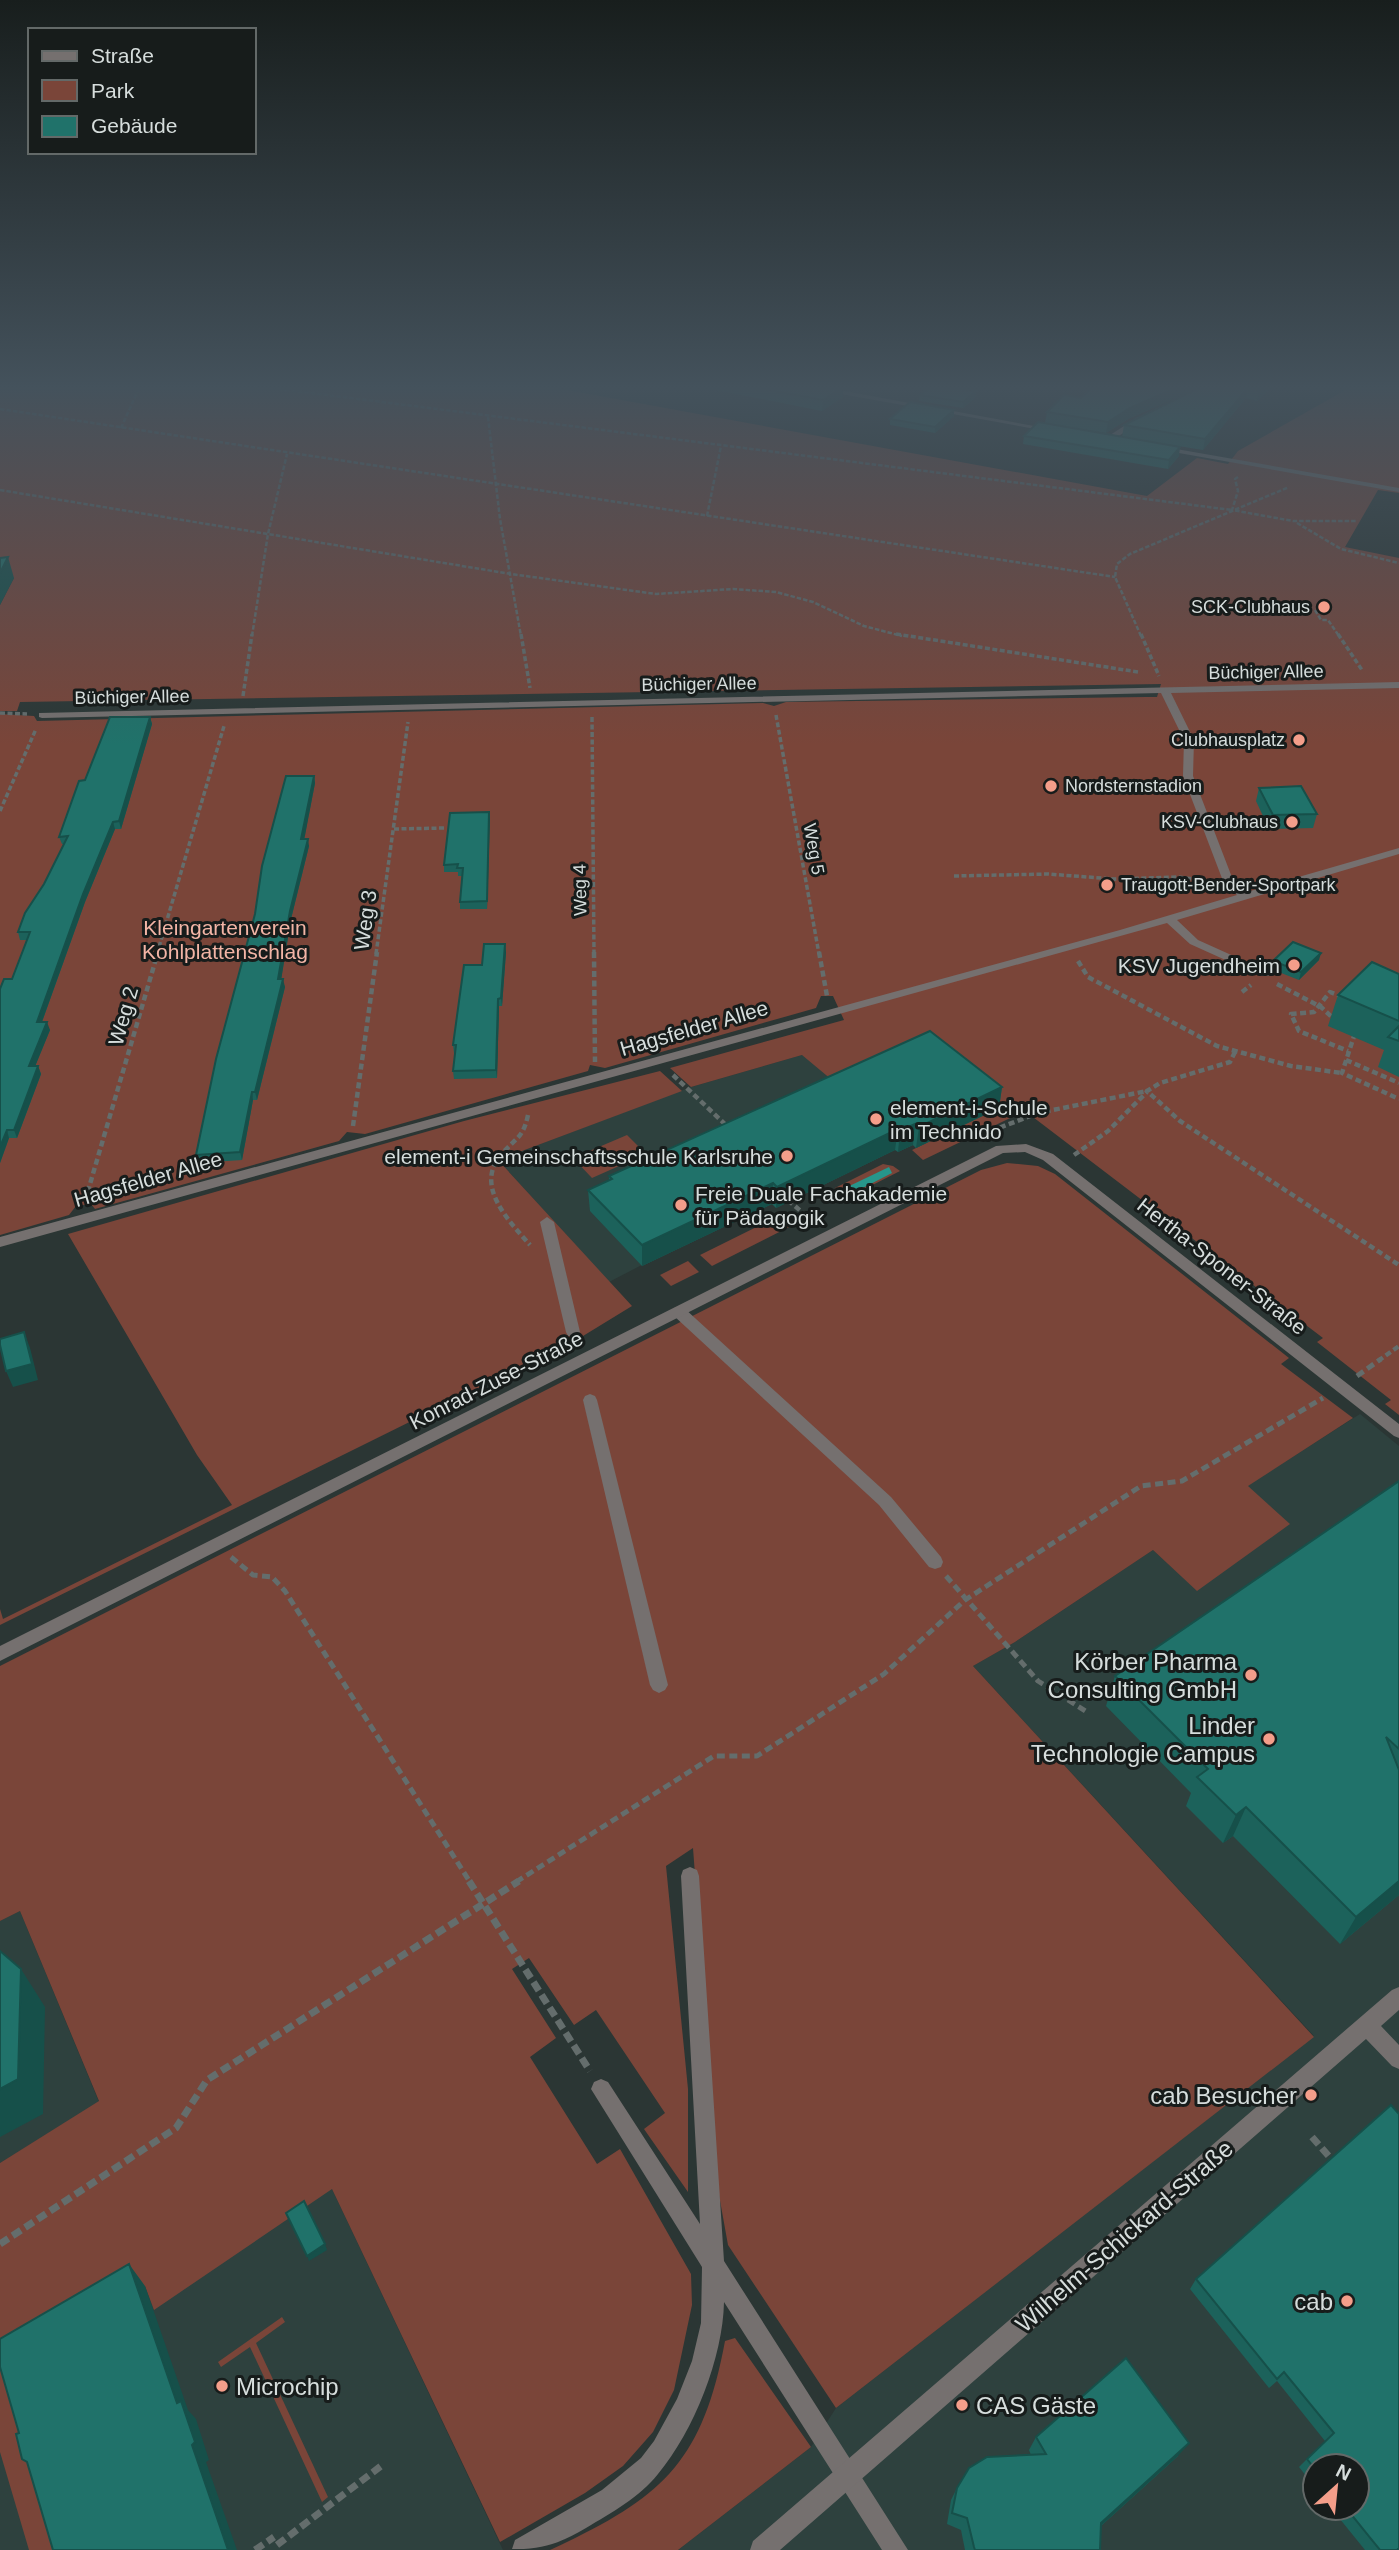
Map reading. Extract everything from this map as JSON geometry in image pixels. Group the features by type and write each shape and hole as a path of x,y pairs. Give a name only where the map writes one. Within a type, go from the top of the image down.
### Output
{"street":[{"name":"Büchiger Allee","path":"41,718 533,703 1399,685"},
{"path":"1164,690 1189,740 1188,776 1228,881 1245,897"},
{"name":"Hagsfelder Allee","path":"0,1242 1069,947 1399,851"},
{"path":"1169,919 1194,942 1265,974"},
{"name":"Hertha-Sponer-Straße","path":"1011,1147 1038,1152 1057,1164 1399,1432"},
{"name":"Konrad-Zuse-Straße","path":"0,1654 1001,1149 1011,1147"},
{"path":"547,1222 573,1332"},
{"path":"679,1312 885,1501 935,1562"},
{"path":"590,1400 659,1685"},
{"path":"524,2549 592,2511 639,2477 665,2447 695,2384 712,2325 713,2264 690,1876"},
{"name":"Wilhelm-Schickard-Straße","path":"762,2550 1399,1997"},
{"path":"1367,2025 1399,2059"},
{"path":"601,2089 896,2550"}],"path":[{"path":"104,507 511,574 656,594 733,589 776,592 813,602 864,626 909,638 1159,675"},
{"path":"241,711 268,534 275,507"},
{"path":"498,507 533,703"},
{"path":"647,507 1115,577"},
{"path":"707,516 709,507"},
{"path":"1208,507 1293,521 1357,521"},
{"path":"1164,690 1115,577 1117,564 1130,554 1239,507"},
{"path":"1293,521 1341,549 1399,563"},
{"path":"1315,610 1321,620 1328,620 1358,664"},
{"name":"Weg 4","path":"591,702 594,1078"},
{"name":"Weg 5","path":"774,706 827,996"},
{"name":"Weg 3","path":"352,1132 410,712"},
{"path":"0,713 41,718 0,811"},
{"name":"Weg 2","path":"84,1205 227,715"},
{"path":"394,829 444,828"},
{"path":"954,876 1178,877 1214,881"},
{"path":"1069,947 1088,976 1183,1030 1236,1052 1291,1066 1342,1073 1399,1099"},
{"path":"1265,974 1281,987 1319,1006 1345,1024"},
{"path":"1349,1051 1299,1031 1291,1014 1314,1012 1330,992 1354,1001"},
{"path":"1342,1073 1357,1029"},
{"path":"1057,1164 1092,1144 1147,1091 1160,1083 1230,1062 1236,1052"},
{"path":"1346,1060 1399,1083"},
{"path":"687,1089 731,1130"},
{"path":"990,1131 1038,1113 1147,1091"},
{"path":"1147,1091 1180,1121 1399,1265"},
{"path":"523,1138 508,1147 491,1167 489,1181 499,1206 561,1284"},
{"path":"788,1199 811,1220"},
{"path":"0,2244 176,2128 207,2080 484,1901 713,1756 757,1756 853,1697 884,1674 932,1627 965,1600 1141,1486 1182,1481 1342,1387 1399,1346"},
{"path":"218,1544 236,1564 253,1575 272,1577 285,1591 601,2089"},
{"path":"935,1562 965,1600 1038,1681 1087,1712"},
{"path":"1312,2137 1340,2170"},
{"path":"255,2550 275,2541 381,2466"}],"shaded area":[{"path":"802,1055 1025,1110 952,1131 916,1148 911,1144 889,1142 769,1199 609,1282 498,1160 691,1087"},
{"path":"1360,1414 1399,1446 1399,2550 678,2550 811,2447 836,2408 1314,2036 973,1666 1015,1642 1153,1550 1197,1590 1289,1524 1247,1486"},
{"path":"20,1911 99,2102 0,2163 0,1921"},
{"name":"Microchip","path":"332,2189 503,2550 0,2550 0,2303"}],"green space":[{"name":"Kleingartenverein Kohlplattenschlag","path":"0,507 1368,507 1345,547 1399,558 1399,1415 1385,1404 1391,1400 1317,1342 1323,1338 1025,1111 923,1160 912,1150 998,1108 844,1090 802,1055 691,1087 670,1068 844,1020 833,996 821,996 816,1008 605,1068 590,1065 588,1071 365,1134 347,1132 339,1141 95,1209 91,1204 76,1206 69,1215 0,1235 0,714 34,716 37,721 763,703 774,706 786,702 1157,697 1161,684 20,702 17,711 0,711 0,605 14,578 0,578"},
{"path":"660,1071 682,1091 498,1160 632,1306 583,1336 0,1625 0,1609 3,1619 232,1505 197,1455 68,1234 464,1121"},
{"path":"627,1135 646,1154 592,1178 573,1158"},
{"path":"1007,1163 1038,1166 1055,1174 1289,1358 1281,1364 1353,1418 1248,1486 1290,1524 1197,1591 1153,1550 1015,1642 973,1666 1314,2037 836,2408 728,2245 719,2195 693,1848 666,1866 688,2089 688,2192 644,2129 665,2113 596,2010 574,2025 529,1958 512,1969 556,2038 530,2057 597,2164 620,2149 691,2274 692,2305 674,2390 653,2432 623,2466 585,2493 500,2542 332,2189 154,2310 145,2286 68,2550 29,2550 0,2452 0,2163 99,2101 20,1911 0,1921 0,1666 981,1170"},
{"path":"883,1164 900,1171 843,1200 834,1193 835,1188"},
{"path":"787,1212 799,1222 712,1266 700,1255"},
{"path":"688,1261 699,1272 671,1286 660,1275"},
{"path":"282,2317 285,2322 256,2343 328,2497 322,2502 250,2347 221,2367 218,2362"},
{"path":"735,2338 811,2447 678,2550 550,2550 621,2513 648,2494 670,2473 689,2448 703,2419 725,2341"}],"water":[{"path":"889,1167 892,1173 847,1196 839,1194 841,1190"}],"building":[{"path":"8,557 0,573 0,558"},
{"path":"110,717 150,717 119,821 113,822 83,894 37,1022 47,1022 29,1066 38,1066 14,1130 7,1130 0,1147 0,989 4,979 12,979 30,932 18,932 25,913 44,884 68,836 59,837 79,781 85,780"},
{"path":"286,776 314,776 301,839 308,839 290,911 278,979 283,979 255,1092 252,1092 240,1152 196,1155 216,1059 255,914 262,866"},
{"path":"1301,786 1317,814 1273,815 1259,788"},
{"path":"489,812 487,901 460,902 463,868 457,868 458,864 444,865 450,813"},
{"path":"1293,942 1321,953 1301,972 1273,961"},
{"path":"484,944 505,944 501,998 498,999 496,1070 453,1071 456,1045 453,1045 464,965 482,965"},
{"path":"1372,962 1399,974 1399,1021 1338,995"},
{"path":"1399,1026 1399,1041 1388,1037"},
{"path":"930,1031 1002,1087 919,1127 915,1124 900,1131 898,1129 777,1187 773,1183 642,1245 588,1190 612,1179 609,1176"},
{"path":"24,1332 32,1364 6,1371 0,1339"},
{"name":"Linder Technologie Campus","path":"1399,1481 1399,1749 1386,1737 1399,1770 1399,1881 1356,1917 1246,1807 1236,1815 1197,1777 1208,1769 1115,1676"},
{"path":"0,1951 21,1969 18,2079 0,2089"},
{"path":"1391,2105 1399,2114 1397,2550 1380,2550 1357,2522 1371,2522 1371,2452 1314,2452 1334,2433 1284,2372 1277,2379 1196,2279"},
{"path":"304,2201 325,2244 307,2256 286,2213"},
{"path":"129,2264 177,2403 181,2401 195,2442 192,2445 228,2550 53,2550 27,2462 22,2459 16,2434 19,2433 0,2367 0,2339"},
{"path":"1126,2358 1189,2443 1101,2523 1100,2550 975,2550 967,2518 952,2513 957,2488 969,2468 987,2457 1046,2454 1036,2437"}],"place":[{"name":"SCK-Clubhaus","path":"1324,607"},
{"name":"Clubhausplatz","path":"1299,740"},
{"name":"Nordsternstadion","path":"1051,786"},
{"name":"KSV-Clubhaus","path":"1292,822"},
{"name":"Traugott-Bender-Sportpark","path":"1107,885"},
{"name":"KSV Jugendheim","path":"1294,965"},
{"name":"element-i-Schule im Technido","path":"876,1119"},
{"name":"element-i Gemeinschaftsschule Karlsruhe","path":"787,1156"},
{"name":"Freie Duale Fachakademie für Pädagogik","path":"681,1205"},
{"name":"Körber Pharma Consulting GmbH","path":"1251,1675"},
{"name":"Linder Technologie Campus","path":"1269,1739"},
{"name":"cab Besucher","path":"1311,2095"},
{"name":"cab","path":"1347,2301"},
{"name":"Microchip","path":"222,2386"},
{"name":"CAS Gäste","path":"962,2405"}]}
